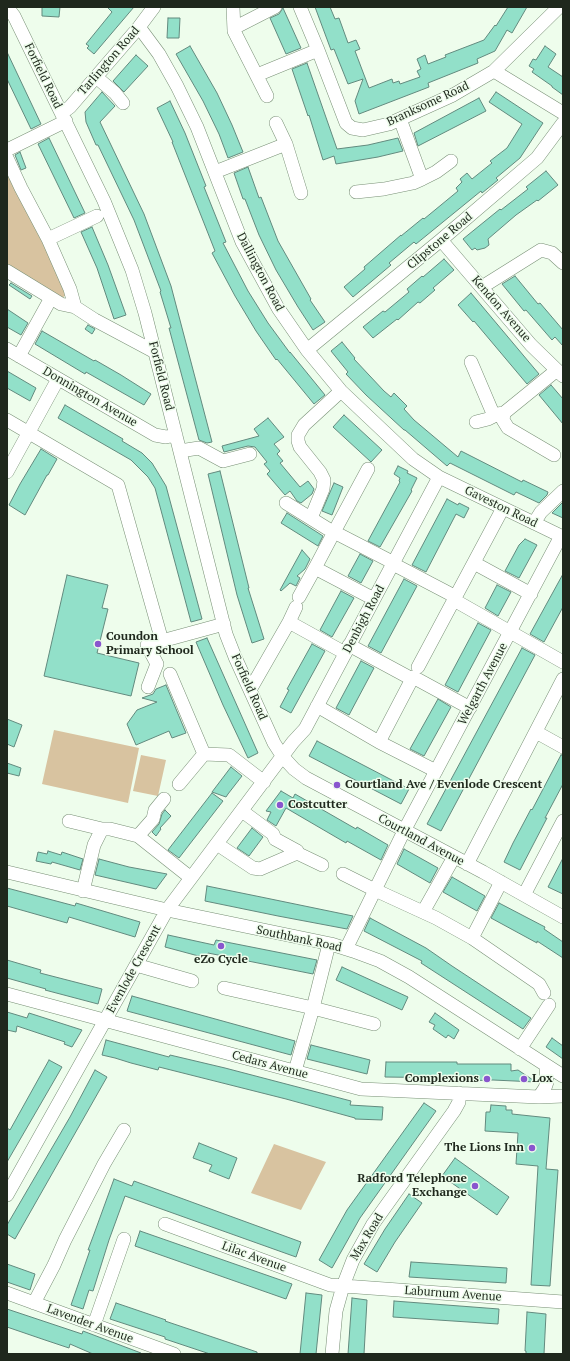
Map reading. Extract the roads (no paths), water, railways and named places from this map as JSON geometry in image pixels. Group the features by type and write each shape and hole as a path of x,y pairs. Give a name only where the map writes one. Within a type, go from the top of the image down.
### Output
{"street":[{"name":"Forfield Road","path":"7,7 14,16 64,117 116,229 132,270 145,313 224,624 235,657 282,758"},
{"name":"Tarlington Road","path":"7,150 64,117 70,107 154,7"},
{"path":"233,7 234,31 267,96"},
{"path":"234,28 275,7"},
{"name":"Branksome Road","path":"300,7 346,123 352,128 363,130 389,124 453,95 494,71 560,7"},
{"name":"Dallington Road","path":"139,26 159,54 177,86 197,128 242,242 278,308 307,350 341,391 413,459 439,477"},
{"path":"257,75 318,50"},
{"path":"494,71 563,113"},
{"path":"96,77 115,93 123,103"},
{"path":"400,119 418,164 422,179"},
{"path":"276,123 286,144 301,194"},
{"name":"Clipstone Road","path":"307,350 441,240 537,158 563,123"},
{"path":"215,172 286,144"},
{"path":"7,158 48,239 70,288 74,307"},
{"path":"356,192 384,189 413,183 436,172 451,161"},
{"path":"48,239 97,216"},
{"name":"Kendon Avenue","path":"441,240 531,344 560,373"},
{"path":"482,287 541,250 552,253 563,263"},
{"path":"7,271 60,304 74,307 155,352"},
{"path":"19,356 51,298"},
{"name":"Donnington Avenue","path":"7,349 155,435 166,437 176,435"},
{"path":"471,362 508,428 554,455"},
{"path":"476,422 499,414 560,373"},
{"path":"7,472 58,378"},
{"path":"311,518 323,488 324,480 320,472 300,447 298,435 304,425 341,391"},
{"path":"7,420 118,485 162,641"},
{"path":"180,451 199,448 223,461 250,454"},
{"path":"250,690 288,622 315,568 331,531 368,469"},
{"name":"Gaveston Road","path":"439,477 562,536"},
{"name":"Denbigh Road","path":"282,758 305,729 439,477"},
{"path":"534,523 541,512 563,491"},
{"path":"286,504 331,531 455,599 563,662"},
{"path":"418,667 503,508"},
{"name":"Welgarth Avenue","path":"346,949 404,831 562,536"},
{"path":"474,563 531,594"},
{"path":"315,568 374,599"},
{"path":"288,622 412,679 414,677 470,708"},
{"path":"148,687 157,664 147,645 224,624"},
{"path":"170,674 204,754"},
{"path":"379,742 412,679"},
{"path":"467,864 563,679"},
{"path":"317,706 379,742 436,771"},
{"path":"536,732 563,747"},
{"path":"204,754 229,756 264,782"},
{"path":"179,784 204,754"},
{"name":"Evenlode Crescent","path":"7,1195 167,910 282,758"},
{"name":"Courtland Avenue","path":"282,758 306,778 558,914 563,923"},
{"path":"138,836 153,819 155,810 164,799"},
{"path":"242,811 273,834 275,839 297,851 297,853 322,865"},
{"path":"524,895 563,821"},
{"path":"70,822 102,829 110,829 138,836 191,878"},
{"path":"83,891 94,845 102,829"},
{"path":"217,844 253,868 260,869 297,853"},
{"path":"423,912 454,857"},
{"name":"Southbank Road","path":"7,872 167,910 329,944 380,961 409,977 563,1076"},
{"path":"344,874 423,912 472,938 539,984 546,999 520,1049"},
{"path":"472,938 501,882"},
{"path":"295,1072 329,944"},
{"path":"136,965 192,981"},
{"path":"224,988 313,1008 374,1024"},
{"name":"Cedars Avenue","path":"7,994 361,1089 563,1096"},
{"path":"539,1096 545,1088 547,1082 546,1066"},
{"name":"Max Road","path":"332,1354 336,1312 343,1286 353,1260 373,1224 454,1111 459,1102 459,1093"},
{"path":"34,1303 104,1164 124,1130"},
{"name":"Lilac Avenue","path":"165,1224 330,1285 343,1286"},
{"path":"94,1325 124,1239"},
{"name":"Laburnum Avenue","path":"343,1286 563,1302"},
{"name":"Lavender Avenue","path":"7,1293 174,1354"}],"place":[{"name":"Coundon Primary School","path":"98,644"},
{"name":"Courtland Ave / Evenlode Crescent","path":"337,785"},
{"name":"Costcutter","path":"280,805"},
{"name":"eZo Cycle","path":"221,946"},
{"name":"Complexions","path":"487,1079"},
{"name":"Lox","path":"524,1079"},
{"name":"The Lions Inn","path":"532,1148"},
{"name":"Radford Telephone Exchange","path":"475,1186"}]}
